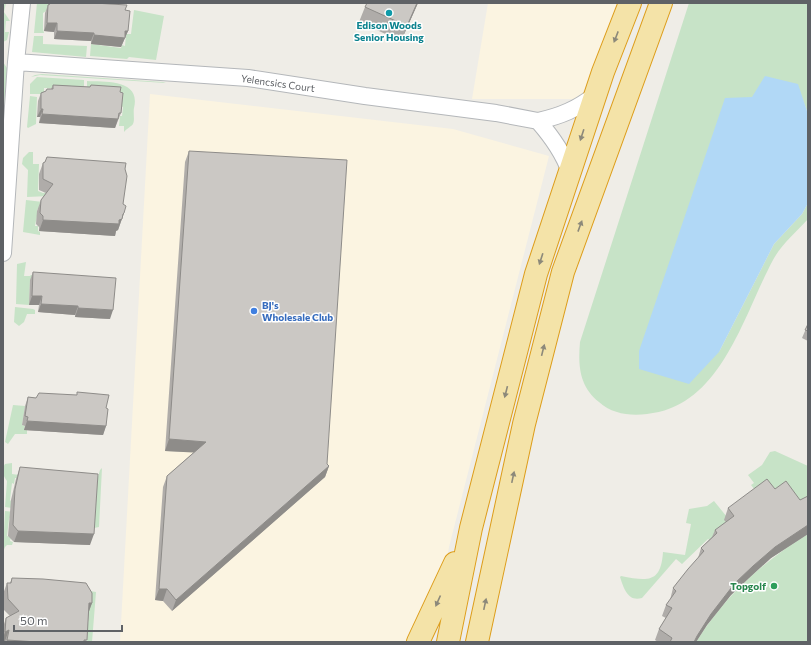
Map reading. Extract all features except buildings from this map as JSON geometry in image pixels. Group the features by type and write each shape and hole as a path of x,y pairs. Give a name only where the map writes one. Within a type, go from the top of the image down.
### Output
{"highway":[{"path":"448,642 471,528 536,274 595,95 630,3"},
{"path":"477,642 524,424 563,272 661,3"},
{"path":"418,642 471,528"}],"street":[{"path":"3,253 16,62 22,3"},
{"name":"Yelencsics Court","path":"16,62 248,78 358,95 496,113 538,121 553,118 581,106 595,95"},
{"path":"538,121 553,138 566,160 570,172"}],"shaded area":[{"path":"488,3 621,3 580,99 472,99"},
{"path":"150,94 453,129 549,156 449,547 432,642 120,642"}],"green space":[{"path":"3,3 6,3 4,12 10,21 6,21 5,32 9,32 7,40 3,42"},
{"path":"37,3 89,3 46,11 43,13 44,33 34,33"},
{"path":"689,3 808,3 808,114 797,84 719,352 774,244 802,214 808,203 808,219 776,254 739,331 726,355 711,377 694,395 672,408 647,414 634,415 615,412 604,406 592,396 581,375 579,359 580,342"},
{"path":"134,10 164,16 156,60 129,57 127,59 90,56 91,44 121,48 122,45 125,46 126,34 131,34"},
{"path":"34,36 43,36 43,44 87,46 86,57 32,52"},
{"path":"3,62 7,68 4,106 3,106"},
{"path":"42,74 166,83 40,75 31,77"},
{"path":"37,77 84,80 84,90 44,88 44,94 30,94 30,84"},
{"path":"87,81 112,82 127,87 132,92 135,99 134,122 124,132 124,126 119,126 123,107 87,93"},
{"path":"30,96 37,97 36,124 28,128 27,127"},
{"path":"29,152 33,152 33,164 39,164 38,191 43,193 47,192 49,196 27,197 28,170 22,164 23,158"},
{"path":"26,200 43,202 37,210 35,226 38,226 40,235 23,232"},
{"path":"26,262 24,276 78,277 77,283 30,280 29,305 16,304 17,264"},
{"path":"15,307 33,309 35,310 35,314 27,314 24,322 19,326 14,322"},
{"path":"13,405 25,406 22,425 25,426 24,429 27,430 27,434 15,434 8,444 5,442"},
{"path":"775,451 808,466 808,502 755,490 751,485 754,483 748,475 762,465 770,452"},
{"path":"12,463 12,474 19,475 18,478 15,478 14,484 12,483 10,500 19,509 5,507 7,481 3,468 5,464"},
{"path":"102,468 99,527 94,528 94,485"},
{"path":"714,501 727,517 730,527 711,541 708,539 682,564 676,559 642,598 633,598 627,594 620,577 638,579 651,578 656,575 659,570 663,552 685,555 691,524 686,523 689,509 707,506"},
{"path":"5,511 15,512 9,519 7,536 11,537 10,541 13,542 12,545 7,545 5,547 3,552"},
{"name":"Topgolf","path":"808,534 808,642 696,642 720,609 746,581 775,556"},
{"path":"90,591 96,592 92,642 87,642"}],"water":[{"path":"765,76 798,84 808,114 808,203 802,214 774,244 719,352 689,384 639,369 639,351 725,98 752,97"}],"place":[{"name":"Edison Woods Senior Housing","path":"389,13"},
{"name":"BJ's Wholesale Club","path":"254,311"},
{"name":"Topgolf","path":"774,586"}]}
